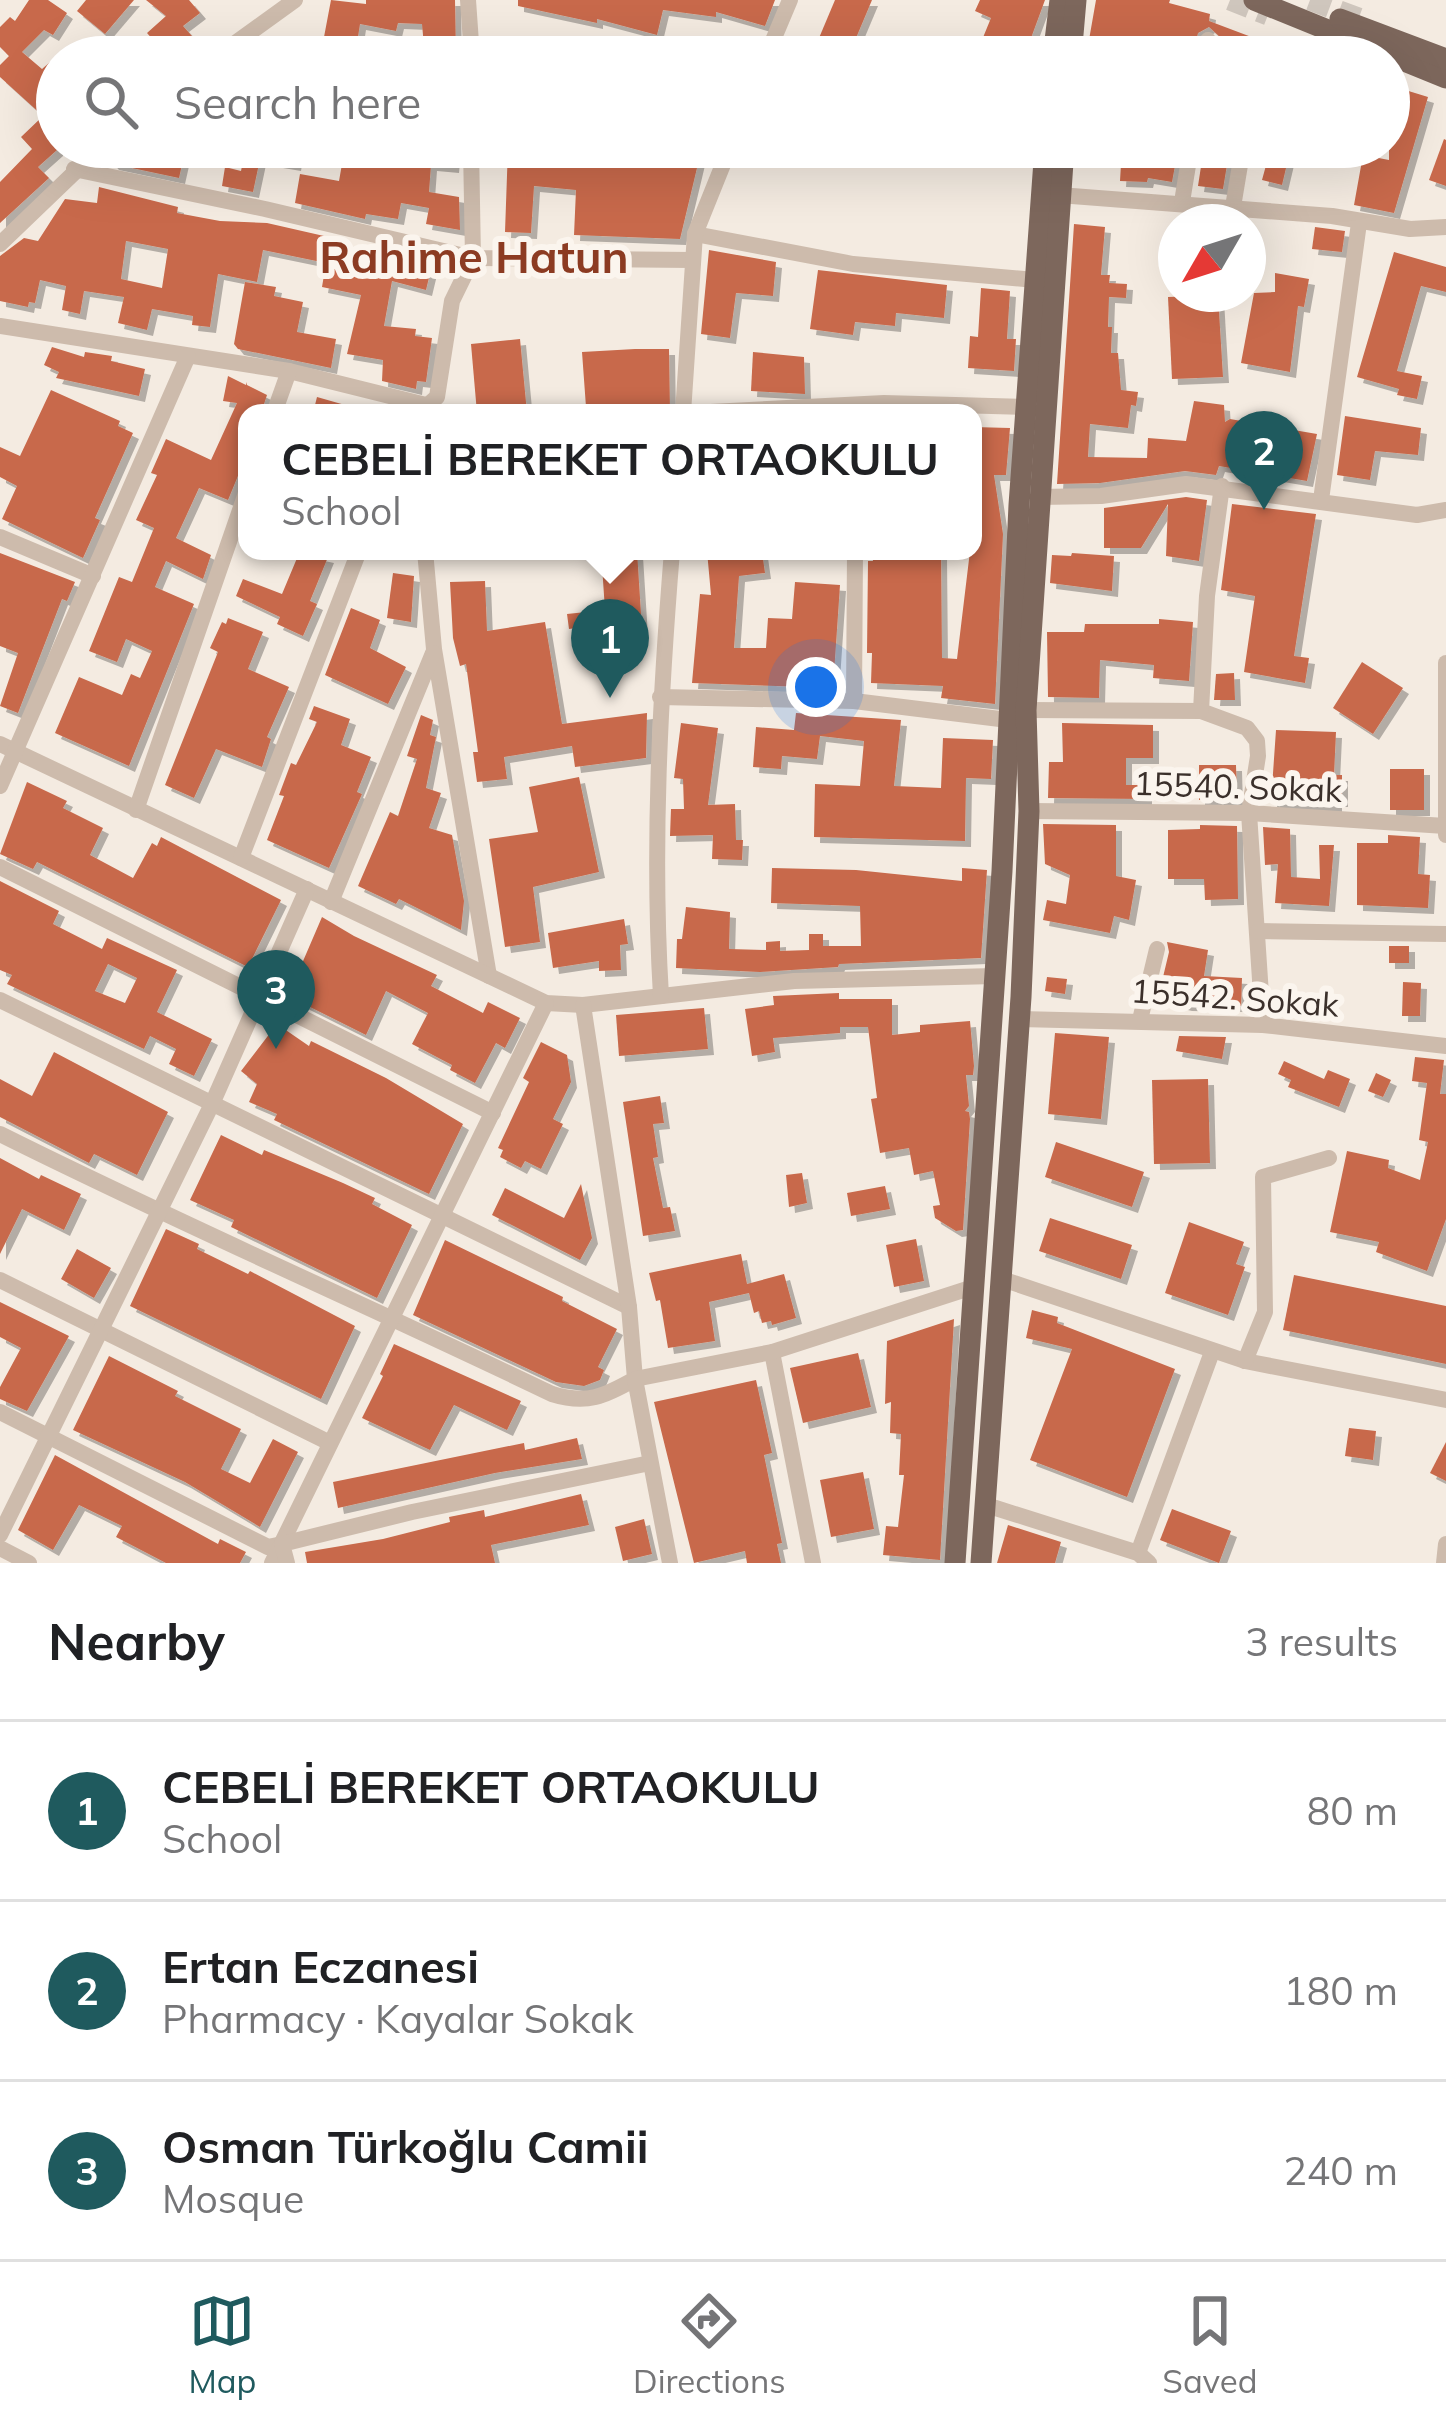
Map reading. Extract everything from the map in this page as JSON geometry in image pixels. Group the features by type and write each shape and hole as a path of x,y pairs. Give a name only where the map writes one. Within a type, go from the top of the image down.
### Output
{"main road":[{"path":"1055,36 1060,0"},
{"path":"1073,36 1076,0"},
{"path":"1255,0 1344,36"},
{"path":"1288,0 1384,36"},
{"path":"1410,46 1446,59"},
{"path":"1410,62 1446,77"},
{"path":"1029,501 1028,407 1043,168"},
{"path":"955,1563 1029,501 1062,168"},
{"path":"981,1563 1028,868 1029,811 1017,715"},
{"path":"1002,872 1028,868"}],"street":[{"path":"246,36 295,0"},
{"path":"468,0 471,36"},
{"path":"775,36 790,0"},
{"path":"428,404 437,397 452,301 473,258 472,168"},
{"path":"687,404 695,234 722,168"},
{"path":"1182,202 1188,168"},
{"path":"1234,204 1240,168"},
{"path":"0,244 74,169 473,258 692,260"},
{"path":"1059,195 1202,204"},
{"path":"1266,210 1410,230 1446,227"},
{"path":"1321,500 1359,223"},
{"path":"695,234 853,264 1035,280"},
{"path":"0,326 289,371 404,404"},
{"path":"0,786 8,748 93,577 188,356"},
{"path":"277,404 289,371"},
{"path":"982,408 1028,407"},
{"path":"1029,501 1186,484 1417,515 1446,510"},
{"path":"1201,711 1207,596 1222,486"},
{"path":"136,810 238,516"},
{"path":"0,537 93,577"},
{"path":"241,858 356,560"},
{"path":"425,560 434,650 489,976"},
{"path":"661,996 656,910 660,697 671,560"},
{"path":"854,701 855,560"},
{"path":"331,902 434,650"},
{"path":"1446,663 1446,835"},
{"path":"660,697 854,701 1017,715 1201,711 1247,728 1256,741 1258,756 1249,812 1263,1024"},
{"path":"8,748 546,1003 583,1004 794,981 995,976"},
{"name":"15540. Sokak","path":"1029,811 1249,812 1445,826"},
{"path":"0,867 493,1113"},
{"path":"0,1535 160,1214 307,889"},
{"path":"1258,931 1446,934"},
{"path":"1140,1020 1157,949"},
{"path":"0,1000 629,1307"},
{"path":"272,1563 546,1003"},
{"path":"583,1004 629,1307 635,1379 670,1563"},
{"name":"15542. Sokak","path":"1020,1019 1263,1024 1446,1046"},
{"path":"0,1134 160,1214 574,1401 599,1399 635,1379 772,1352 974,1287"},
{"path":"1245,1361 1265,1312 1263,1177 1329,1158"},
{"path":"999,1278 1212,1352 1446,1400"},
{"path":"0,1280 330,1443"},
{"path":"772,1352 813,1563"},
{"path":"983,1504 1143,1558 1212,1352"},
{"path":"0,1412 268,1546 650,1463"},
{"path":"282,1544 287,1563"},
{"path":"1444,1563 1446,1544"},
{"path":"0,1548 29,1563"}],"building":[{"path":"29,0 48,0 67,13 53,35 44,30 22,52 36,64 36,110 0,77 0,65 9,56 0,47 0,27 10,17 15,21"},
{"path":"86,0 134,0 105,34 77,11"},
{"path":"146,0 189,0 200,13 183,26 192,36 150,36 147,33 166,16"},
{"path":"331,0 366,4 366,0 455,0 456,36 423,36 422,24 398,23 396,31 360,24 358,36 324,36"},
{"path":"518,0 775,0 765,26 716,12 716,17 663,10 657,35 518,6"},
{"path":"835,0 872,0 857,36 820,36"},
{"path":"980,0 1045,0 1032,36 984,36 991,18 975,11"},
{"path":"1096,0 1170,0 1210,14 1209,21 1249,36 1219,36 1209,27 1197,36 1090,36"},
{"path":"1410,91 1428,97 1410,158"},
{"path":"36,123 36,168 49,178 0,223 0,182 32,149 21,137"},
{"path":"1446,140 1446,186 1429,180"},
{"path":"132,168 181,168 179,178"},
{"path":"225,168 258,168 253,192 222,186"},
{"path":"341,168 431,168 429,192 459,197 460,230 426,224 429,208 401,203 398,219 366,214 365,219 295,203 300,174 339,181"},
{"path":"507,168 697,168 680,239 574,235 576,190 534,186 531,233 505,232"},
{"path":"1121,168 1175,168 1172,182 1120,181"},
{"path":"1201,168 1226,168 1223,189 1198,186"},
{"path":"1265,168 1286,168 1282,185 1262,180"},
{"path":"1361,168 1407,168 1394,213 1354,205"},
{"path":"99,187 178,207 177,213 267,223 324,236 322,246 432,265 426,290 392,281 384,326 416,329 415,336 432,338 426,382 417,381 416,389 382,381 383,360 347,354 361,295 322,287 326,263 263,250 257,282 218,274 210,327 192,325 193,316 152,309 147,330 118,323 124,297 84,291 80,314 62,310 66,286 40,280 35,303 29,302 28,307 0,301 0,256 24,238 38,241 65,199 97,203","holes":["126,241 168,249 162,288 121,279"]},
{"path":"1074,224 1105,227 1101,275 1110,275 1109,283 1127,284 1126,298 1109,297 1108,327 1112,327 1111,353 1118,353 1121,390 1138,392 1128,428 1090,424 1088,457 1147,458 1148,438 1186,441 1194,401 1224,405 1225,422 1230,419 1317,434 1307,481 1219,466 1216,475 1185,471 1057,484"},
{"path":"1315,227 1345,231 1342,252 1312,249"},
{"path":"709,250 776,262 773,296 736,293 730,338 701,334"},
{"path":"1394,252 1446,267 1446,292 1421,286 1397,371 1422,376 1417,399 1357,377"},
{"path":"818,270 947,285 944,318 896,313 895,326 855,322 853,335 810,329"},
{"path":"1275,273 1309,279 1304,307 1298,306 1290,372 1241,363 1250,312 1266,312 1266,292 1275,292"},
{"path":"245,282 276,287 274,296 303,302 297,332 336,339 331,368 238,349 234,344"},
{"path":"981,288 1010,291 1007,339 1016,339 1014,371 968,368 970,336 978,337"},
{"path":"1169,312 1219,312 1223,377 1172,379"},
{"path":"520,339 526,404 476,404 471,344"},
{"path":"52,347 84,357 85,352 112,356 111,361 145,369 139,396 56,378 59,372 44,365"},
{"path":"669,349 670,404 586,404 582,352"},
{"path":"753,352 804,357 805,394 751,391"},
{"path":"228,376 267,395 264,404 238,404 238,476 228,500 199,488 176,538 211,555 203,579 166,561 155,587 194,604 129,766 55,733 79,677 122,695 131,674 140,678 152,651 126,639 117,662 89,651 119,577 132,582 154,528 136,520 157,475 151,473 166,439 211,460 237,403 223,401"},
{"path":"51,390 120,421 118,426 133,433 95,518 100,520 83,558 2,519 17,486 0,477 0,447 20,456"},
{"path":"317,397 342,404 315,404"},
{"path":"1345,416 1421,428 1418,455 1375,451 1370,480 1337,475"},
{"path":"982,427 1010,428 1006,475 994,475 1003,534 995,704 941,698 943,686 871,683 868,561 941,560 942,658 957,659 969,560 982,560"},
{"path":"1186,497 1207,500 1199,561 1166,556 1168,504 1141,548 1104,548 1104,508"},
{"path":"1232,504 1316,514 1294,656 1309,658 1305,683 1244,672 1255,596 1221,590"},
{"path":"0,553 75,582 67,601 62,599 18,713 0,706 18,653 0,646"},
{"path":"1052,555 1114,556 1112,591 1050,583"},
{"path":"296,560 327,560 310,601 317,604 303,636 277,624 280,617 236,596 243,579 282,594"},
{"path":"602,560 638,560 642,630 605,630 605,624 569,629 567,614 605,610"},
{"path":"708,560 763,560 765,573 739,576 734,648 766,648 768,618 792,619 795,582 840,585 833,688 692,683 700,594 711,595"},
{"path":"393,573 414,576 411,622 387,618"},
{"path":"485,581 487,631 545,622 562,724 647,713 646,758 575,767 572,746 504,757 507,779 477,782 473,752 478,752 466,664 460,666 453,638 450,582"},
{"path":"351,608 380,620 370,648 406,667 388,704 325,675"},
{"path":"228,618 263,632 248,669 289,687 267,737 271,739 262,767 216,749 194,798 165,785 218,652 210,648"},
{"path":"1159,619 1193,622 1189,681 1153,678 1154,665 1100,660 1099,698 1048,697 1047,632 1084,632 1085,624 1159,624"},
{"path":"1362,662 1403,688 1373,734 1333,708"},
{"path":"1234,673 1235,700 1214,700 1216,674"},
{"path":"314,706 350,719 341,745 371,757 357,792 362,794 329,868 267,840 291,763 296,765 317,722 309,719"},
{"path":"796,713 901,720 894,786 941,788 943,738 993,740 991,779 966,778 965,841 814,837 815,784 860,786 864,741 820,736 817,759 782,756 781,769 753,767 756,727 794,730"},
{"path":"421,715 433,720 430,735 436,737 426,788 441,793 429,828 452,835 464,901 461,930 399,899 396,904 358,886 390,812 398,816 417,759 407,756"},
{"path":"681,723 718,728 708,805 735,804 742,860 712,859 713,835 670,836 671,809 684,809 683,779 674,778"},
{"path":"1062,723 1153,725 1153,758 1126,758 1126,785 1146,785 1146,799 1048,798 1049,762 1063,762"},
{"path":"1276,730 1336,732 1334,775 1342,775 1342,801 1336,801 1336,806 1271,802"},
{"path":"1199,765 1236,765 1237,800 1199,800"},
{"path":"1390,769 1424,769 1424,810 1390,810"},
{"path":"579,777 599,872 533,887 540,942 505,947 489,839 538,832 529,787"},
{"path":"27,782 67,801 63,808 103,828 90,855 133,878 152,843 157,846 161,837 281,900 248,967 37,862 33,869 0,854"},
{"path":"1043,824 1116,825 1116,876 1136,880 1129,920 1114,916 1110,933 1043,920 1047,900 1066,904 1070,875 1045,864"},
{"path":"1200,825 1237,826 1238,899 1205,900 1204,879 1168,879 1168,830 1200,829"},
{"path":"1263,827 1290,829 1291,877 1320,879 1319,845 1334,845 1329,906 1275,903 1278,864 1265,865"},
{"path":"1388,835 1420,837 1418,874 1430,875 1428,908 1357,905 1357,843 1388,843"},
{"path":"772,868 856,870 962,881 962,868 987,870 981,958 760,972 676,968 677,939 682,939 686,907 730,912 729,949 766,950 766,942 780,941 780,951 809,950 809,934 823,934 823,946 861,946 860,906 771,903"},
{"path":"0,881 59,911 53,924 102,949 107,938 177,970 157,1012 212,1039 194,1076 169,1064 176,1049 150,1036 144,1049 7,984 12,975 0,970","holes":["108,964 137,978 125,1003 95,991"]},
{"path":"322,917 437,975 431,986 483,1013 488,1002 520,1018 505,1048 496,1043 475,1083 412,1044 428,1013 386,991 366,1035 288,996"},
{"path":"624,919 628,944 620,945 621,970 599,971 599,961 553,968 548,933"},
{"path":"1167,942 1208,950 1204,976 1242,978 1241,1006 1186,1005 1158,998"},
{"path":"1389,946 1409,946 1409,963 1389,963"},
{"path":"1047,977 1067,979 1065,994 1045,991"},
{"path":"1403,982 1421,983 1420,1016 1402,1016"},
{"path":"839,993 839,999 892,999 892,1035 920,1032 920,1025 970,1021 974,1066 973,1075 966,1075 969,1106 965,1111 970,1119 963,1230 956,1231 935,1218 933,1206 940,1205 933,1171 914,1175 909,1148 880,1153 871,1099 877,1098 868,1027 773,1038 775,1052 752,1056 745,1009 774,1005 773,996"},
{"path":"704,1008 708,1049 619,1056 616,1015"},
{"path":"277,1024 309,1046 311,1041 386,1078 463,1124 429,1194 274,1120 277,1114 249,1102 257,1084 241,1071"},
{"path":"1055,1033 1109,1037 1101,1119 1048,1114"},
{"path":"1179,1036 1226,1037 1222,1059 1176,1051"},
{"path":"541,1042 567,1055 571,1082 553,1119 563,1124 541,1169 525,1161 521,1168 500,1157 503,1150 498,1148 529,1082 523,1078"},
{"path":"54,1052 168,1112 137,1175 94,1154 89,1163 0,1117 0,1079 32,1096"},
{"path":"1415,1057 1444,1060 1440,1094 1446,1094 1446,1219 1427,1271 1376,1252 1379,1242 1330,1232 1347,1151 1389,1160 1388,1168 1420,1180 1428,1142 1419,1140 1427,1083 1412,1081"},
{"path":"1284,1061 1324,1079 1328,1070 1350,1079 1339,1107 1288,1087 1291,1080 1278,1074"},
{"path":"1376,1073 1391,1080 1383,1097 1368,1091"},
{"path":"1208,1079 1210,1163 1154,1164 1152,1080"},
{"path":"660,1096 664,1123 653,1124 658,1157 653,1158 663,1208 670,1207 675,1231 643,1236 623,1102"},
{"path":"221,1135 375,1198 372,1204 412,1225 377,1298 231,1227 234,1220 190,1200"},
{"path":"1056,1142 1144,1172 1132,1207 1045,1177"},
{"path":"0,1158 81,1194 64,1230 22,1209 0,1254"},
{"path":"802,1173 807,1203 789,1207 786,1175"},
{"path":"581,1184 592,1238 580,1260 492,1215 505,1188 564,1218"},
{"path":"885,1186 890,1209 851,1216 847,1193"},
{"path":"1050,1218 1132,1245 1121,1279 1039,1251"},
{"path":"1189,1222 1244,1242 1236,1264 1245,1267 1228,1315 1165,1293"},
{"path":"166,1229 199,1244 197,1249 355,1326 321,1399 130,1306"},
{"path":"916,1239 924,1281 894,1287 886,1245"},
{"path":"445,1240 563,1297 562,1301 617,1329 598,1367 604,1370 600,1380 584,1386 556,1382 413,1315"},
{"path":"77,1249 111,1268 94,1298 61,1279"},
{"path":"741,1254 747,1284 784,1274 796,1318 762,1323 749,1293 709,1302 715,1341 668,1348 660,1300 656,1301 649,1273"},
{"path":"1294,1275 1446,1306 1446,1364 1283,1330"},
{"path":"0,1302 69,1336 27,1411 0,1399 0,1387 21,1348 0,1337"},
{"path":"1032,1310 1175,1369 1127,1497 1030,1460 1072,1349 1026,1338"},
{"path":"954,1319 940,1560 883,1555 886,1526 898,1527 904,1475 899,1475 901,1434 890,1433 891,1402 885,1404 887,1341"},
{"path":"394,1344 521,1401 507,1430 454,1405 430,1450 362,1418"},
{"path":"858,1353 871,1407 803,1423 790,1368"},
{"path":"109,1356 241,1429 221,1469 250,1483 273,1439 298,1452 260,1527 185,1482 73,1430"},
{"path":"756,1380 772,1453 764,1455 782,1543 777,1544 781,1563 747,1563 745,1551 694,1563 654,1402"},
{"path":"1349,1428 1376,1431 1373,1460 1345,1456"},
{"path":"577,1438 582,1459 338,1508 333,1482 524,1443 525,1450"},
{"path":"1446,1442 1446,1481 1430,1473"},
{"path":"55,1455 218,1544 220,1539 246,1552 240,1563 166,1563 116,1537 122,1526 79,1505 53,1550 18,1530"},
{"path":"863,1472 874,1529 831,1537 820,1480"},
{"path":"581,1494 589,1525 491,1545 495,1563 307,1563 305,1552 383,1539 450,1522 449,1517 484,1510 485,1517"},
{"path":"1172,1509 1231,1531 1219,1563 1160,1540"},
{"path":"644,1519 652,1554 623,1561 615,1527"},
{"path":"1008,1525 1061,1542 1055,1563 997,1563"}],"tunnel":[{"path":"1230,0 1268,15"},
{"path":"1310,0 1361,19"}],"place":[{"name":"Ertan Eczanesi","path":"1264,510"},
{"name":"CEBELİ BEREKET ORTAOKULU","path":"610,698"},
{"name":"Osman Türkoğlu Camii","path":"276,1049"}],"district":[{"name":"Rahime Hatun","path":"474,256"}]}
